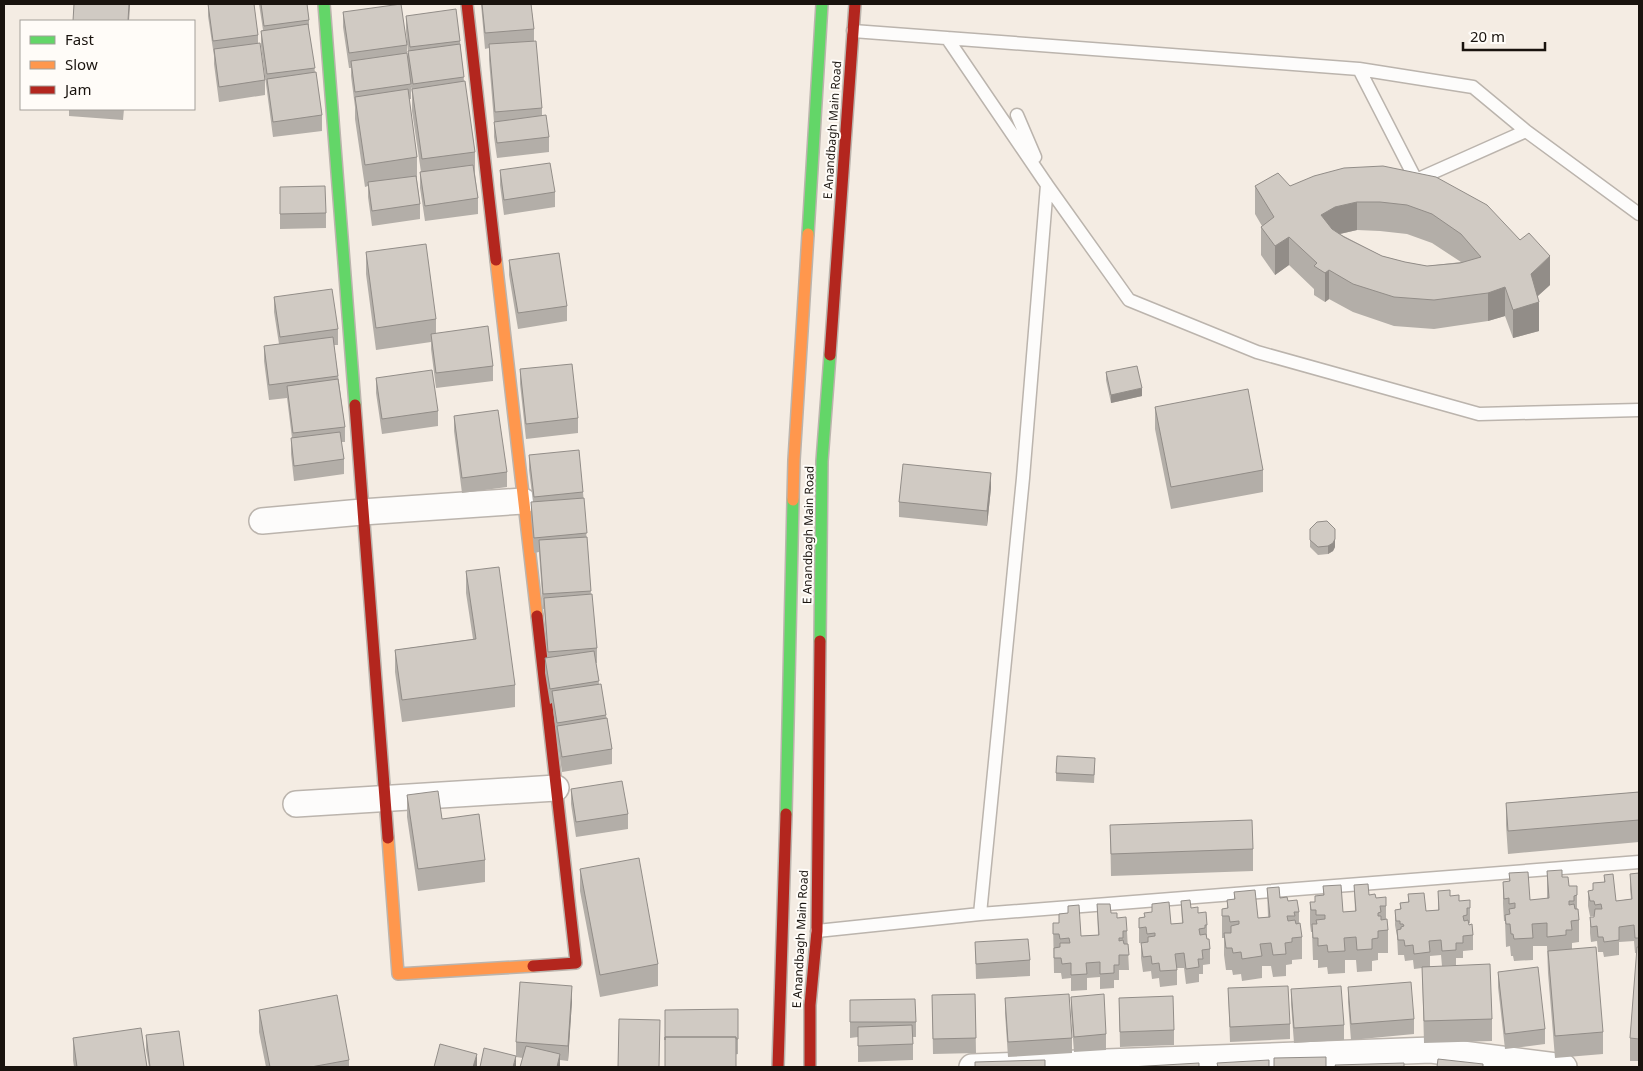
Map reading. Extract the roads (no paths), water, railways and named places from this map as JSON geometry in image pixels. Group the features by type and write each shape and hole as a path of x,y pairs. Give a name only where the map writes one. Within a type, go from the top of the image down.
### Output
{"street":[{"path":"324,4 383,799 398,974 576,963 467,4"},
{"name":"E Anandbagh Main Road","path":"778,1067 782,1003 794,460 822,4"},
{"name":"E Anandbagh Main Road","path":"810,1067 810,1005 817,931 822,461 855,4"},
{"path":"262,521 523,500"},
{"path":"296,804 556,788"},
{"path":"972,1067 1431,1050 1564,1067"}],"lane":[{"path":"853,31 1359,69 1473,87 1526,131 1639,214"},
{"path":"947,38 1047,185 1129,300 1257,352 1479,414 1639,410"},
{"path":"1359,69 1416,180 1526,131"},
{"path":"980,914 1022,478 1047,185 1017,115"},
{"path":"817,931 980,914 1639,862"}]}
